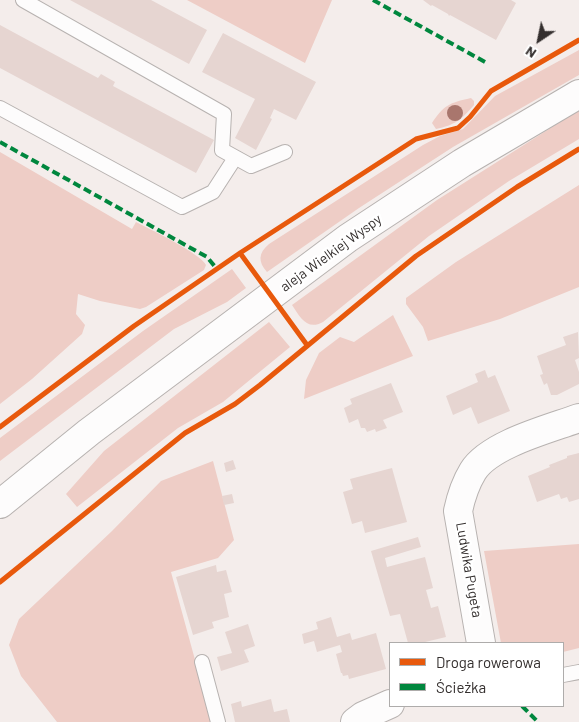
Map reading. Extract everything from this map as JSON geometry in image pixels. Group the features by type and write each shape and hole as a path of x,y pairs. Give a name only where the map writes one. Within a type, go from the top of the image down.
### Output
{"main road":[{"name":"aleja Wielkiej Wyspy","path":"0,504 89,432 348,238 462,163 579,94"},
{"name":"Ludwika Pugeta","path":"481,642 458,511 463,491 474,470 488,456 505,446 579,418"},
{"path":"355,722 369,713 389,704"}],"lane":[{"path":"23,0 224,114 222,150 235,158 251,166 284,152"},
{"path":"0,108 182,207 213,192 235,158"},
{"path":"202,662 218,722"},
{"path":"564,675 579,672"}],"shaded area":[{"path":"187,0 332,0 305,63"},
{"path":"579,50 579,75 453,147 359,208 267,272 264,268 260,258 265,247 269,244 423,145 440,136 463,129 495,96"},
{"path":"471,98 474,101 474,105 461,118 453,124 436,129 432,123 444,108 457,101"},
{"path":"579,110 579,139 509,181 429,236 323,322 313,325 308,324 298,314 292,305 437,200"},
{"path":"0,152 132,229 136,222 174,242 202,260 206,265 204,270 140,309 100,301 78,294 76,314 85,325 82,334 32,379 0,404"},
{"path":"579,185 579,287 500,319 428,341 423,327 406,304 406,298 456,262"},
{"path":"232,269 246,288 227,302 174,329 0,461 0,438 143,331"},
{"path":"393,315 413,356 304,399 306,380 319,353 340,337 354,342"},
{"path":"269,322 290,347 223,402 178,428 77,507 66,494 104,451"},
{"path":"213,461 234,540 218,558 171,572 212,722 57,722 21,676 9,645 19,619 112,531 161,481"},
{"path":"579,544 579,648 564,652 564,642 501,642 484,551"}],"building":[{"path":"70,0 151,0 207,30 189,64"},
{"path":"423,0 511,0 516,3 496,40 449,16"},
{"path":"0,25 98,78 101,74 115,82 113,86 214,140 196,173 0,68"},
{"path":"223,33 316,82 296,120 274,109 270,118 272,119 256,150 235,138 255,99 202,72"},
{"path":"578,332 579,358 575,360 579,372 579,384 557,395 551,395 547,383 544,385 540,375 543,374 537,356 566,345 563,337"},
{"path":"485,370 488,378 495,375 510,411 478,424 471,407 453,415 446,396 478,382 475,374"},
{"path":"391,383 403,412 383,420 387,428 376,432 375,429 367,432 365,428 361,428 358,419 349,423 344,408 352,404 350,399"},
{"path":"579,453 579,499 569,502 567,497 561,499 559,494 537,502 528,476 550,467 549,465 567,458 567,456"},
{"path":"233,460 236,469 226,472 224,463"},
{"path":"392,468 407,522 365,533 362,521 352,524 343,492 353,489 350,479"},
{"path":"232,494 234,503 224,505 222,496"},
{"path":"418,537 421,547 385,558 387,567 425,557 433,588 426,590 431,608 438,606 446,637 425,642 408,642 400,614 390,616 371,551"},
{"path":"216,565 217,572 226,570 232,592 224,594 229,617 212,622 214,628 193,635 176,577"},
{"path":"331,617 337,637 350,633 352,640 376,633 386,669 349,679 348,675 343,676 341,673 336,654 342,652 340,645 317,652 314,641 304,644 302,634 318,629 316,622"},
{"path":"248,624 255,646 244,650 249,662 221,671 217,657 232,653 225,632"},
{"path":"271,699 274,712 287,709 290,722 235,722 231,704 241,701 242,707"}],"marked path":[{"path":"373,0 485,62"},
{"path":"0,142 207,257 217,269"},
{"path":"523,707 538,722"}],"cycle path":[{"path":"0,427 134,326 240,253 416,139 458,128 470,117 491,91 579,40"},
{"path":"0,582 185,433 235,404 260,385 416,256 517,187 579,149"},
{"path":"240,253 307,345"}]}
